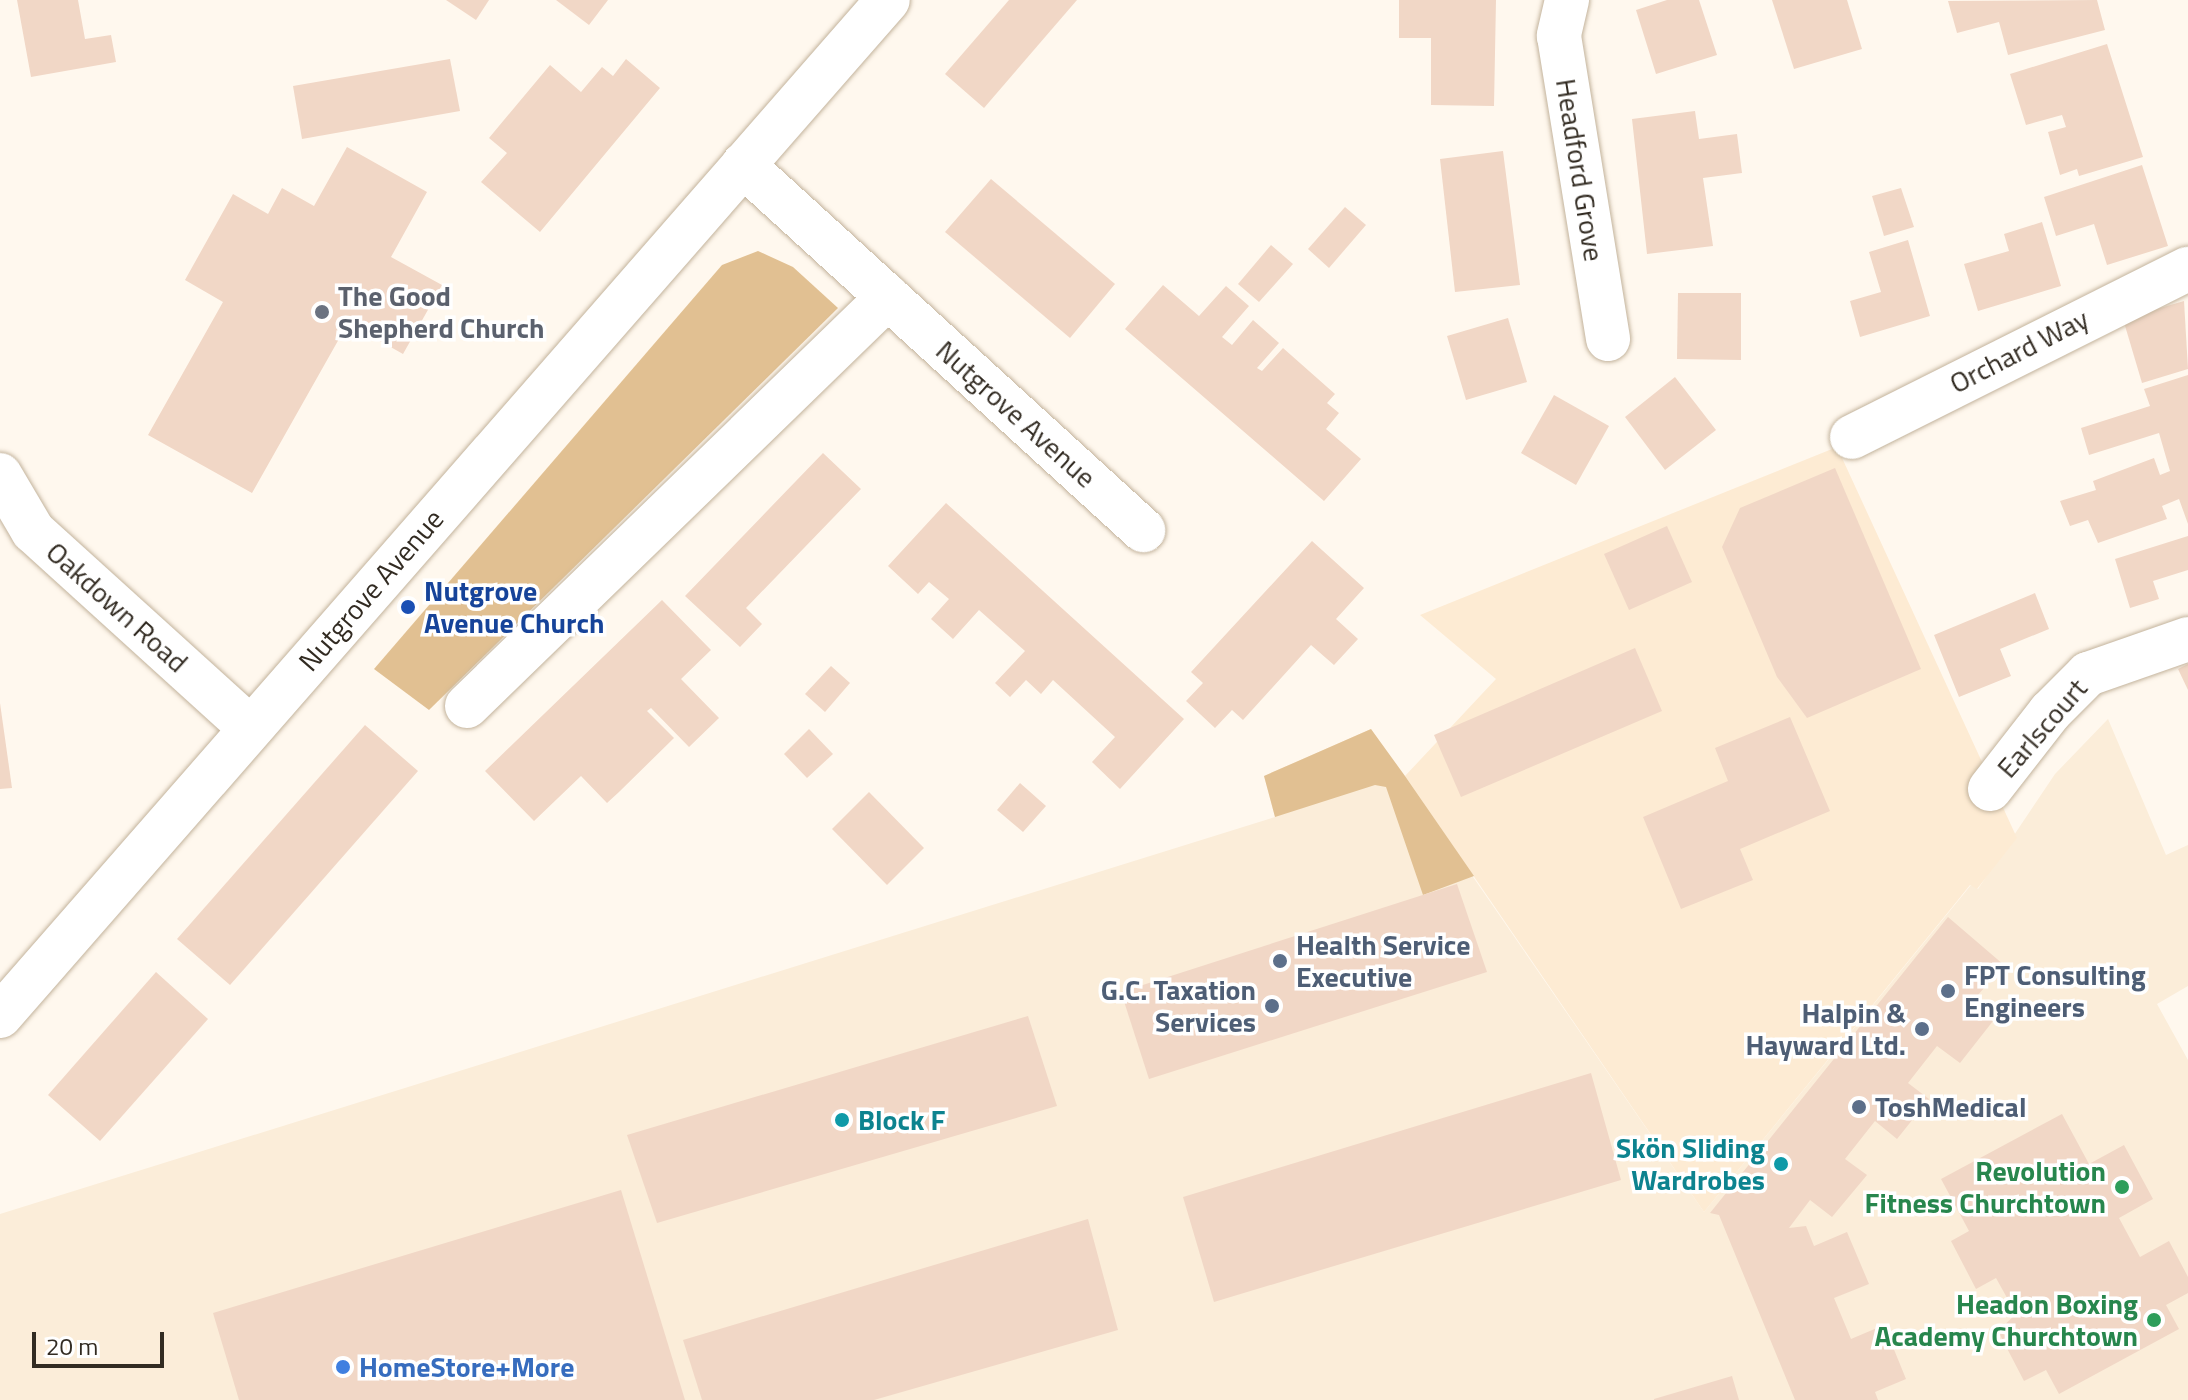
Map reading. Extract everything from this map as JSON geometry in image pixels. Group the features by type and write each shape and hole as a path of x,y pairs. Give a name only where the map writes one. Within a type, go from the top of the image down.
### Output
{"street":[{"name":"Nutgrove Avenue","path":"0,1016 888,0"},
{"name":"Headford Grove","path":"1567,0 1559,36 1608,339"},
{"name":"Nutgrove Avenue","path":"743,165 1143,530"},
{"name":"Orchard Way","path":"1852,437 2188,269"},
{"path":"467,706 888,297"},
{"name":"Oakdown Road","path":"0,475 33,531 250,728"},
{"name":"Earlscourt","path":"1990,789 2050,712 2088,674 2188,639"}],"shaded area":[{"path":"758,251 793,267 838,308 429,710 374,669 722,265"},
{"path":"1837,447 2017,838 1977,889 1970,885 1704,1212 1405,776 1496,679 1420,615"},
{"path":"2108,719 2166,855 2188,845 2188,986 2157,1004 2188,1060 2188,1400 0,1400 0,1214 1275,817 1264,776 1371,729 1704,1212 1971,885 1978,889 2055,774"},
{"path":"1371,729 1474,876 1423,895 1386,787 1375,785 1275,817 1264,776"}],"building":[{"path":"17,0 78,0 85,39 111,35 116,62 31,77"},
{"path":"446,0 489,0 476,20"},
{"path":"556,0 608,0 589,25"},
{"path":"1009,0 1077,0 984,108 945,74"},
{"path":"1399,0 1496,0 1494,106 1431,105 1431,38 1399,38"},
{"path":"1667,0 1699,0 1717,55 1656,74 1636,10"},
{"path":"1772,0 1847,0 1862,49 1794,69"},
{"path":"2097,0 2105,30 2008,55 1999,22 1957,33 1948,1"},
{"path":"2107,44 2143,157 2079,176 2077,169 2060,175 2048,132 2066,127 2062,115 2026,125 2010,74"},
{"path":"450,59 460,111 302,139 293,86"},
{"path":"626,59 660,88 540,232 481,182 507,153 489,138 550,65 581,92 602,67 613,76"},
{"path":"1695,111 1699,139 1737,134 1742,173 1703,178 1713,246 1647,254 1632,119"},
{"name":"The Good Shepherd Church","path":"347,147 427,192 391,257 442,285 403,354 348,323 252,493 148,435 223,302 185,280 233,194 268,214 282,188 314,206"},
{"path":"1503,151 1520,285 1455,292 1440,159"},
{"path":"2142,165 2168,246 2107,265 2094,224 2056,236 2044,197"},
{"path":"991,179 1115,284 1070,338 945,232"},
{"path":"1901,188 1914,227 1884,236 1872,196"},
{"path":"1345,207 1366,225 1329,268 1308,249"},
{"path":"2042,222 2061,286 1978,311 1964,264 2009,251 2004,234"},
{"path":"1908,240 1930,316 1860,337 1850,301 1881,292 1869,252"},
{"path":"1271,245 1293,264 1259,302 1238,284"},
{"path":"1163,285 1199,316 1226,286 1249,306 1222,337 1232,345 1253,320 1279,343 1257,368 1262,371 1283,348 1335,394 1327,403 1339,413 1326,429 1361,459 1324,501 1125,329"},
{"path":"1678,293 1741,293 1741,360 1677,359"},
{"path":"2184,301 2188,369 2142,383 2123,319"},
{"path":"1508,318 1527,382 1466,400 1447,336"},
{"path":"2188,375 2188,524 2179,499 2162,506 2167,519 2098,543 2088,520 2070,526 2060,501 2096,490 2093,481 2154,458 2160,475 2170,471 2159,433 2089,455 2081,428 2150,406 2144,389"},
{"path":"1675,377 1716,430 1665,470 1625,417"},
{"path":"1554,395 1609,426 1576,485 1521,453"},
{"path":"823,453 861,489 746,608 762,624 740,647 685,596"},
{"path":"1835,468 1921,669 1807,718 1777,677 1722,547 1740,508"},
{"path":"946,503 1184,719 1120,789 1092,762 1115,737 1053,680 1041,694 1026,680 1010,697 995,683 1025,651 979,610 953,639 931,619 949,599 929,582 918,594 888,566"},
{"path":"1667,526 1692,582 1629,610 1604,554"},
{"path":"2188,536 2188,570 2153,581 2159,599 2130,608 2115,559"},
{"path":"1312,541 1364,588 1336,619 1358,639 1334,665 1311,645 1243,720 1232,710 1215,728 1186,701 1203,683 1191,672"},
{"path":"2035,593 2049,629 2000,649 2011,676 1959,697 1934,635"},
{"path":"662,600 711,650 681,679 719,718 689,747 651,708 647,711 674,738 619,792 607,803 581,776 534,821 485,771"},
{"path":"1635,648 1662,711 1461,797 1434,735"},
{"path":"2188,664 2188,690 2178,669"},
{"path":"831,666 850,683 825,712 805,694"},
{"path":"0,703 12,788 0,789"},
{"path":"1790,717 1830,811 1740,849 1753,880 1681,909 1643,817 1728,781 1715,748"},
{"path":"365,725 418,771 230,985 177,939"},
{"path":"809,729 833,754 807,778 784,754"},
{"path":"1020,783 1046,806 1023,832 997,810"},
{"path":"869,792 924,848 887,885 832,829"},
{"path":"1457,884 1487,972 1149,1079 1121,992"},
{"path":"1948,917 2004,965 1971,1003 1993,1021 1960,1063 1937,1046 1908,1083 1929,1099 1897,1139 1875,1121 1845,1159 1867,1175 1832,1217 1810,1200 1789,1228 1806,1226 1814,1246 1847,1232 1869,1284 1834,1298 1851,1339 1884,1325 1906,1379 1875,1392 1878,1400 1795,1400 1719,1215 1710,1213"},
{"path":"156,972 208,1019 100,1141 48,1095"},
{"name":"Block F","path":"1028,1016 1057,1106 657,1223 627,1135"},
{"path":"1591,1073 1621,1180 1214,1302 1183,1197"},
{"path":"2062,1114 2089,1164 2124,1145 2153,1199 2119,1218 2140,1257 2169,1241 2188,1277 2188,1293 2166,1305 2179,1329 2059,1394 2046,1370 2024,1381 1998,1331 2016,1314 1996,1278 1976,1289 1951,1241 1969,1231 1941,1179"},
{"path":"621,1190 685,1400 239,1400 213,1313"},
{"path":"1088,1219 1118,1330 874,1400 702,1400 683,1340"},
{"path":"1732,1376 1739,1400 1654,1400 1654,1399"}],"place":[{"name":"The Good Shepherd Church","path":"322,312"},
{"name":"Nutgrove Avenue Church","path":"408,607"},
{"name":"Health Service Executive","path":"1280,961"},
{"name":"FPT Consulting Engineers","path":"1948,991"},
{"name":"G.C. Taxation Services","path":"1272,1006"},
{"name":"Halpin & Hayward Ltd.","path":"1922,1029"},
{"name":"ToshMedical","path":"1859,1107"},
{"name":"Block F","path":"842,1120"},
{"name":"Skön Sliding Wardrobes","path":"1781,1164"},
{"name":"Revolution Fitness Churchtown","path":"2122,1187"},
{"name":"Headon Boxing Academy Churchtown","path":"2154,1320"},
{"name":"HomeStore+More","path":"343,1367"}]}
